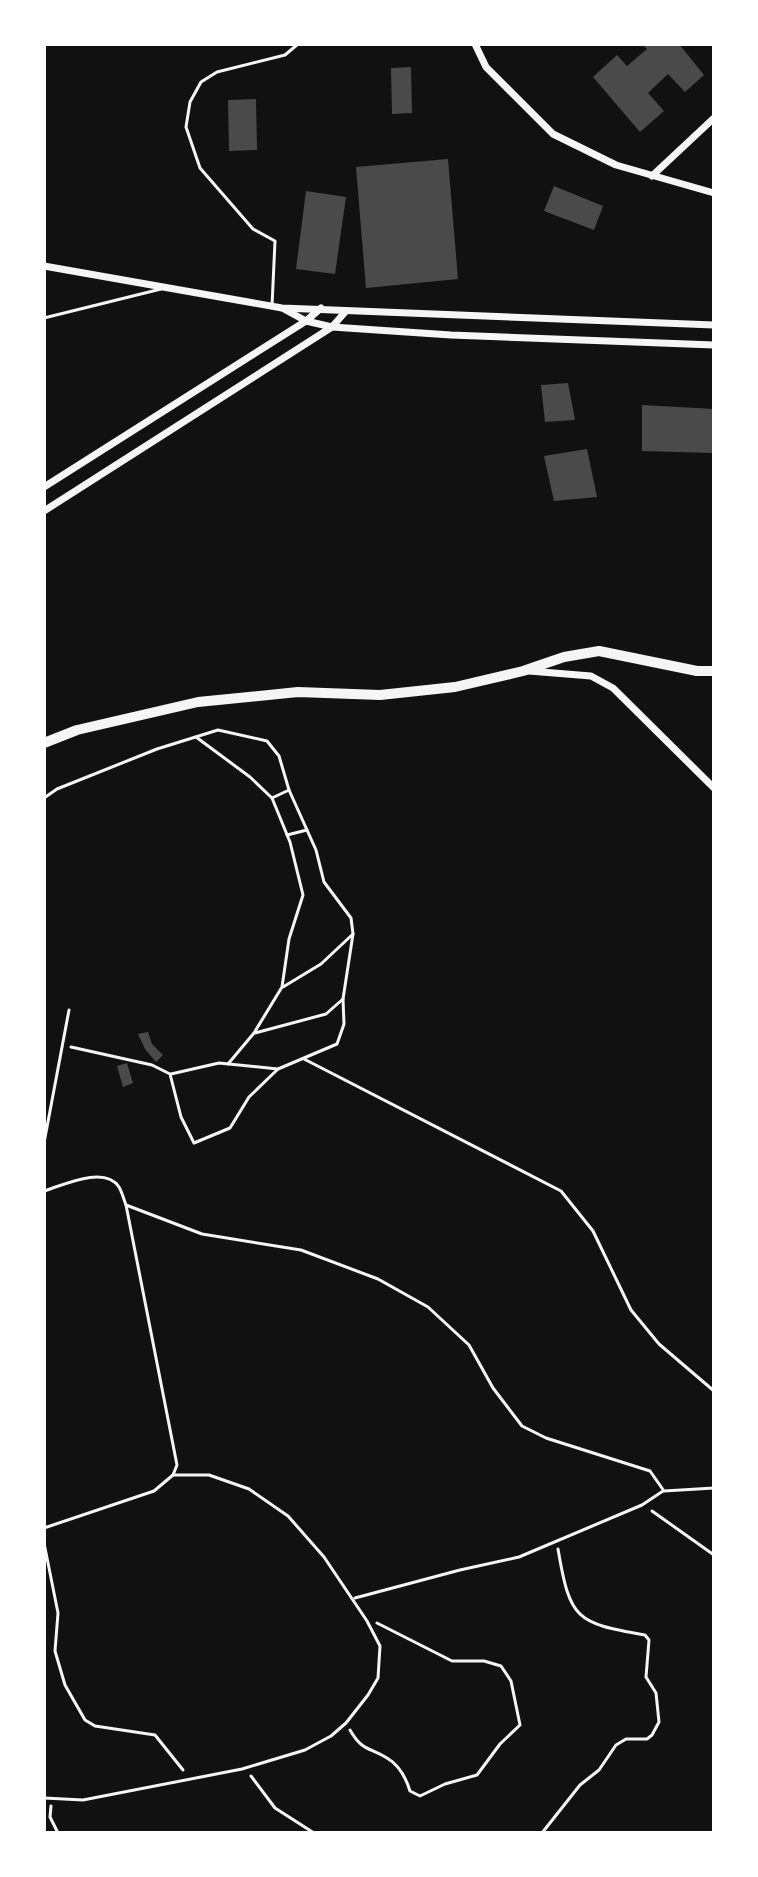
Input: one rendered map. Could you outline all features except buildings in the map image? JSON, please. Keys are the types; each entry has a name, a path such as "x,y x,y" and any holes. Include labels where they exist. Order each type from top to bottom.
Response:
{"main road":[{"path":"44,743 77,730 198,702 298,692 380,695 455,687 523,671 564,657 599,651 697,671 714,671"}],"street":[{"path":"475,44 486,67 553,134 616,165 714,193"},
{"path":"652,176 714,118"},
{"path":"44,266 282,308 714,325"},
{"path":"282,308 306,321 332,327 714,345"},
{"path":"44,487 306,321 321,308"},
{"path":"44,511 332,327 346,311"},
{"path":"523,671 591,676 613,688 714,788"}],"lane":[{"path":"272,306 275,241 253,229 200,168 186,127 190,102 201,82 217,72 285,55 298,44"},
{"path":"44,318 166,288"},
{"path":"44,1143 69,1010"},
{"path":"44,1191 97,1176 110,1179 119,1186 126,1205 177,1465 173,1475 154,1491 44,1528"},
{"path":"126,1205 202,1234 301,1250 378,1279 428,1307 469,1345 493,1388 522,1426 546,1438 650,1471 664,1491"},
{"path":"44,1798 83,1800 242,1769 305,1750 331,1736 346,1723 378,1678 380,1646 355,1598 288,1516 249,1489 209,1475 173,1475"},
{"path":"355,1598 519,1557 642,1505 664,1491 714,1488"}],"path":[{"path":"44,798 57,789 157,749 218,730 267,741 279,756 324,882 351,918 353,934 343,999 344,1024 337,1044 278,1069 249,1097 230,1128 194,1143 181,1117 170,1074"},
{"path":"196,737 250,777 272,798 287,835 303,895 289,939 282,987 254,1033 228,1064"},
{"path":"272,798 289,790"},
{"path":"287,835 307,830"},
{"path":"282,987 321,964 353,934"},
{"path":"254,1033 326,1014 343,999"},
{"path":"64,1045 152,1065 170,1074 219,1063 278,1069"},
{"path":"304,1059 561,1191 593,1231 631,1310 659,1344 714,1391"},
{"path":"642,1505 714,1555"},
{"path":"542,1833 580,1785 599,1770 616,1745 626,1739 647,1739 659,1722 656,1693 646,1677 649,1640 645,1635 602,1628 583,1619 565,1590 557,1540"},
{"path":"44,1543 58,1613 55,1651 65,1685 85,1720 95,1726 155,1735 191,1779"},
{"path":"346,1723 357,1742 365,1749 389,1759 405,1776 410,1791 420,1796 445,1784 477,1775 500,1744 520,1725 511,1681 501,1666 484,1661 452,1661 384,1624 367,1621"},
{"path":"242,1769 257,1782 275,1808 314,1833"},
{"path":"52,1798 50,1817 58,1833"}]}
